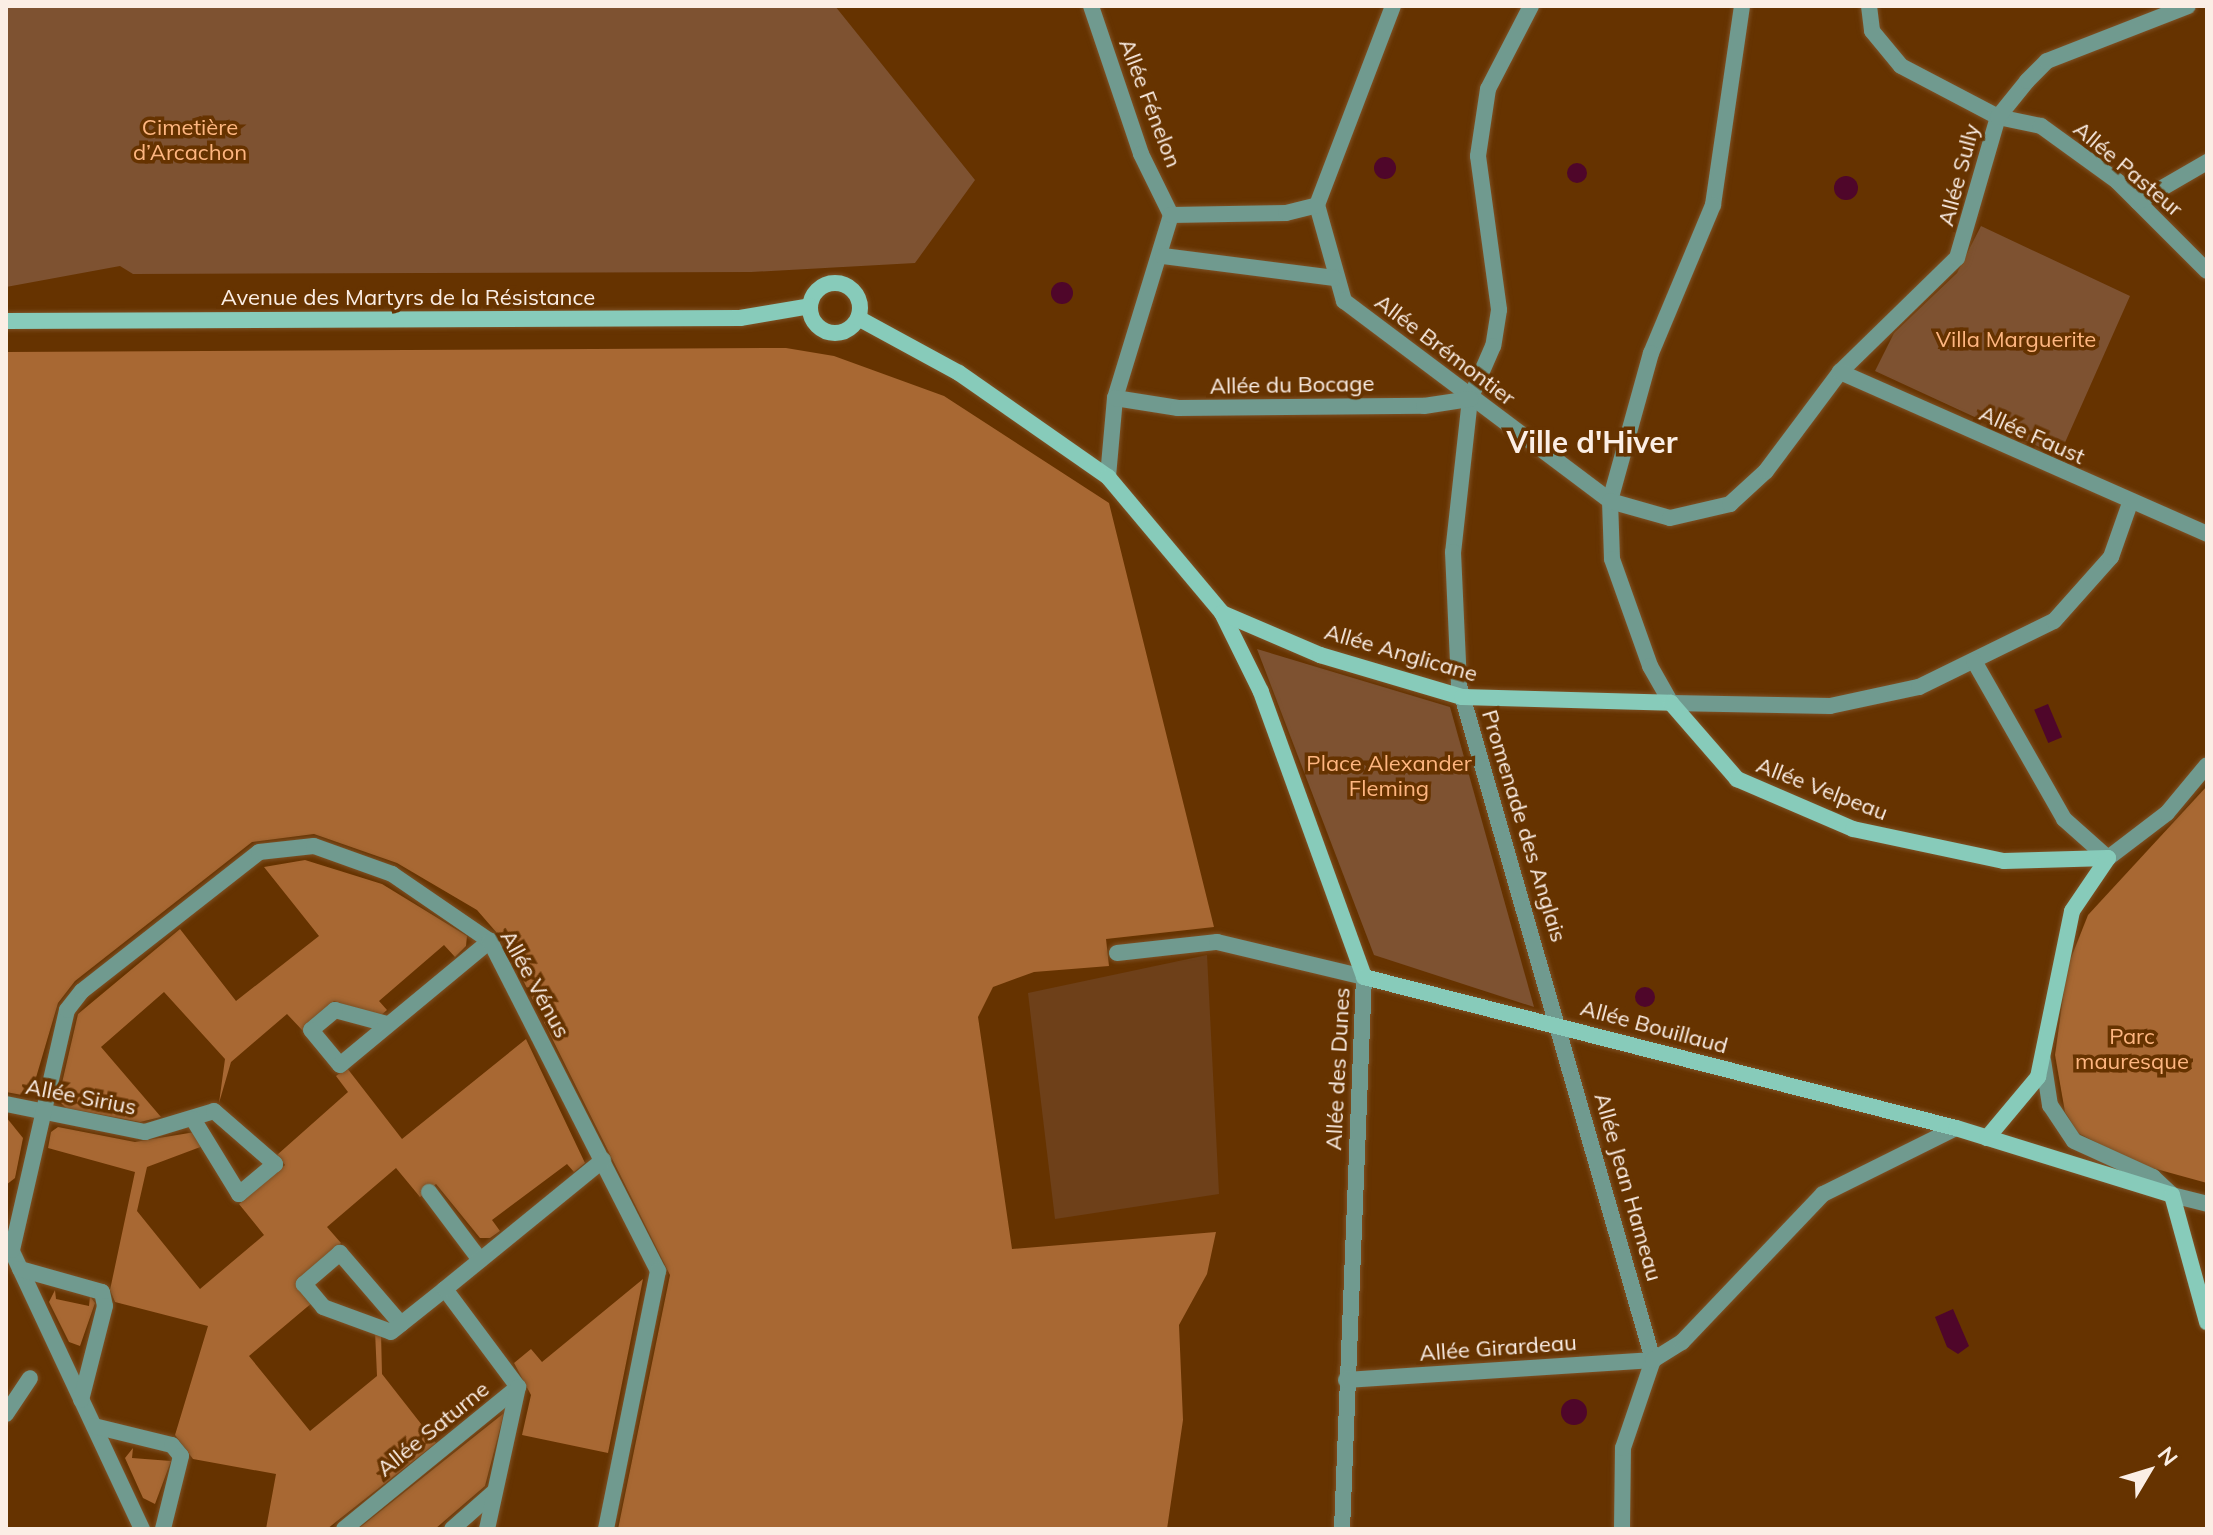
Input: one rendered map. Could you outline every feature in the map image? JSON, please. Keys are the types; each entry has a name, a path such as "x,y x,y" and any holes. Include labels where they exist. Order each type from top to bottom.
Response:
{"street":[{"name":"Allée Fénelon","path":"1091,6 1141,154 1171,215"},
{"path":"858,318 959,373 1108,477 1115,398 1163,256 1171,215 1286,213 1317,205 1393,6"},
{"name":"Promenade des Anglais","path":"1531,6 1512,33 1486,102 1478,156 1499,310 1470,399 1453,552 1462,697 1560,1025"},
{"name":"Allée Velpeau","path":"1742,6 1713,205 1651,353 1610,501 1612,559 1650,666 1671,703 1737,779 1853,829 2004,861 2108,858"},
{"name":"Allée Pasteur","path":"1869,6 1872,31 1901,66 1998,117 2041,126 2138,202 2207,271"},
{"name":"Allée Sully","path":"1840,372 1957,258 1998,117 2047,61 2188,6"},
{"path":"2138,202 2207,162"},
{"name":"Allée Brémontier","path":"1317,205 1335,278 1344,301 1470,399 1610,501 1670,518 1730,504 1766,471 1840,372"},
{"path":"1163,256 1335,278"},
{"path":"826,285 845,285 859,303 858,318 846,331 829,332 814,323 810,306 826,285"},
{"name":"Avenue des Martyrs de la Résistance","path":"6,321 701,318 810,306"},
{"name":"Allée Faust","path":"1840,372 2130,503 2207,534"},
{"name":"Allée du Bocage","path":"1115,398 1178,408 1424,406 1470,399"},
{"name":"Allée des Dunes","path":"1108,477 1222,613 1261,692 1364,977 1342,1529"},
{"path":"1671,703 1830,706 1919,687 2054,621 2093,585 2130,503"},
{"name":"Allée Anglicane","path":"1222,613 1320,655 1462,697 1671,703"},
{"path":"1974,661 2064,819 2108,858"},
{"path":"1987,1138 2038,1077 2072,911 2108,858 2167,813 2207,765"},
{"name":"Allée Vénus","path":"9,1244 67,1010 82,991 259,852 314,846 392,874 490,941 603,1160 659,1279 606,1529"},
{"path":"387,1024 490,941"},
{"name":"Allée Bouillaud","path":"1117,953 1217,942 1560,1025 1956,1128 2172,1195"},
{"name":"Allée Jean Hameau","path":"1560,1025 1653,1360"},
{"path":"2039,1153 2064,1145 2064,1130 2050,1105 2043,1055"},
{"name":"Allée Sirius","path":"6,1104 145,1132 214,1111 275,1164 239,1194 193,1119"},
{"path":"1622,1529 1623,1448 1653,1360 1682,1342 1823,1194 1956,1128"},
{"path":"2064,1130 2172,1195 2207,1204"},
{"path":"401,1324 340,1253 304,1284 323,1307 391,1332 445,1289 603,1160"},
{"path":"429,1192 480,1260"},
{"path":"2172,1195 2207,1322"},
{"path":"9,1244 142,1529"},
{"path":"20,1269 102,1292 105,1306 81,1400"},
{"name":"Allée Saturne","path":"344,1529 518,1387 445,1289"},
{"name":"Allée Girardeau","path":"1346,1380 1653,1360"},
{"path":"6,1414 30,1378"},
{"path":"487,1529 518,1387"},
{"path":"94,1426 172,1445 181,1456 163,1529"},
{"path":"452,1529 494,1492"}],"shaded area":[{"path":"1385,157 1393,160 1396,168 1393,176 1385,179 1377,176 1374,168 1377,160"},
{"path":"1577,163 1584,166 1587,173 1584,180 1577,183 1570,180 1567,173 1570,166"},
{"path":"1846,176 1854,180 1858,188 1854,196 1846,200 1838,196 1834,188 1838,180"},
{"path":"1062,282 1070,285 1073,293 1070,301 1062,304 1054,301 1051,293 1054,285"},
{"path":"2048,704 2062,737 2048,743 2034,710"},
{"path":"1207,955 1219,1194 1055,1219 1028,993"},
{"path":"1645,987 1652,990 1655,997 1652,1004 1645,1007 1638,1004 1635,997 1638,990"},
{"path":"1953,1309 1969,1346 1958,1354 1947,1347 1935,1317"},
{"path":"1574,1399 1583,1403 1587,1412 1583,1421 1574,1425 1565,1421 1561,1412 1565,1403"}],"green space":[{"name":"Cimetière d’Arcachon","path":"6,6 835,6 975,180 915,263 751,272 133,274 120,266 6,287"},
{"name":"Villa Marguerite","path":"1981,226 2130,296 2059,456 1875,371 1894,333 1957,273"},
{"path":"786,348 834,356 944,396 1109,503 1214,927 1106,939 1109,966 1034,972 993,987 978,1017 1012,1249 1216,1232 1207,1274 1179,1325 1183,1420 1167,1529 618,1529 670,1275 503,940 477,910 397,863 314,834 252,842 75,981 58,1003 35,1081 22,1095 6,1092 6,352"},
{"name":"Place Alexander Fleming","path":"1257,649 1450,707 1534,1007 1374,955"},
{"name":"Parc mauresque","path":"2207,786 2207,1183 2138,1164 2078,1133 2065,1112 2055,1055 2067,968 2088,915"},
{"path":"305,860 382,884 467,936 466,946 455,957 444,945 379,1001 387,1010 380,1016 334,1001 303,1031 287,1014 231,1062 219,1103 225,1059 164,992 101,1047 161,1117 140,1122 66,1108 58,1100 78,1014 180,929 236,1001 319,936 264,867"},
{"path":"526,1039 585,1163 574,1172 567,1164 492,1220 500,1231 490,1238 480,1238 436,1184 420,1197 396,1168 327,1227 341,1243 296,1281 313,1302 249,1356 310,1431 377,1376 375,1331 381,1332 382,1374 436,1443 327,1529 266,1529 276,1474 193,1459 175,1435 208,1326 115,1302 110,1290 135,1172 48,1148 51,1132 58,1127 135,1142 195,1132 203,1146 147,1167 137,1211 200,1289 264,1235 239,1204 285,1165 277,1155 348,1092 336,1076 347,1068 402,1139"},
{"path":"6,1117 23,1138 15,1178 6,1185"},
{"path":"643,1279 608,1453 522,1435 531,1395 514,1363 531,1349 542,1362"},
{"path":"55,1290 56,1299 89,1306 90,1296 95,1303 80,1346 69,1342 49,1302"},
{"path":"504,1413 485,1486 435,1529 358,1529"},
{"path":"133,1448 132,1458 171,1461 155,1504 143,1498 125,1458"}],"district":[{"name":"Ville d'Hiver","path":"1592,442"}]}
